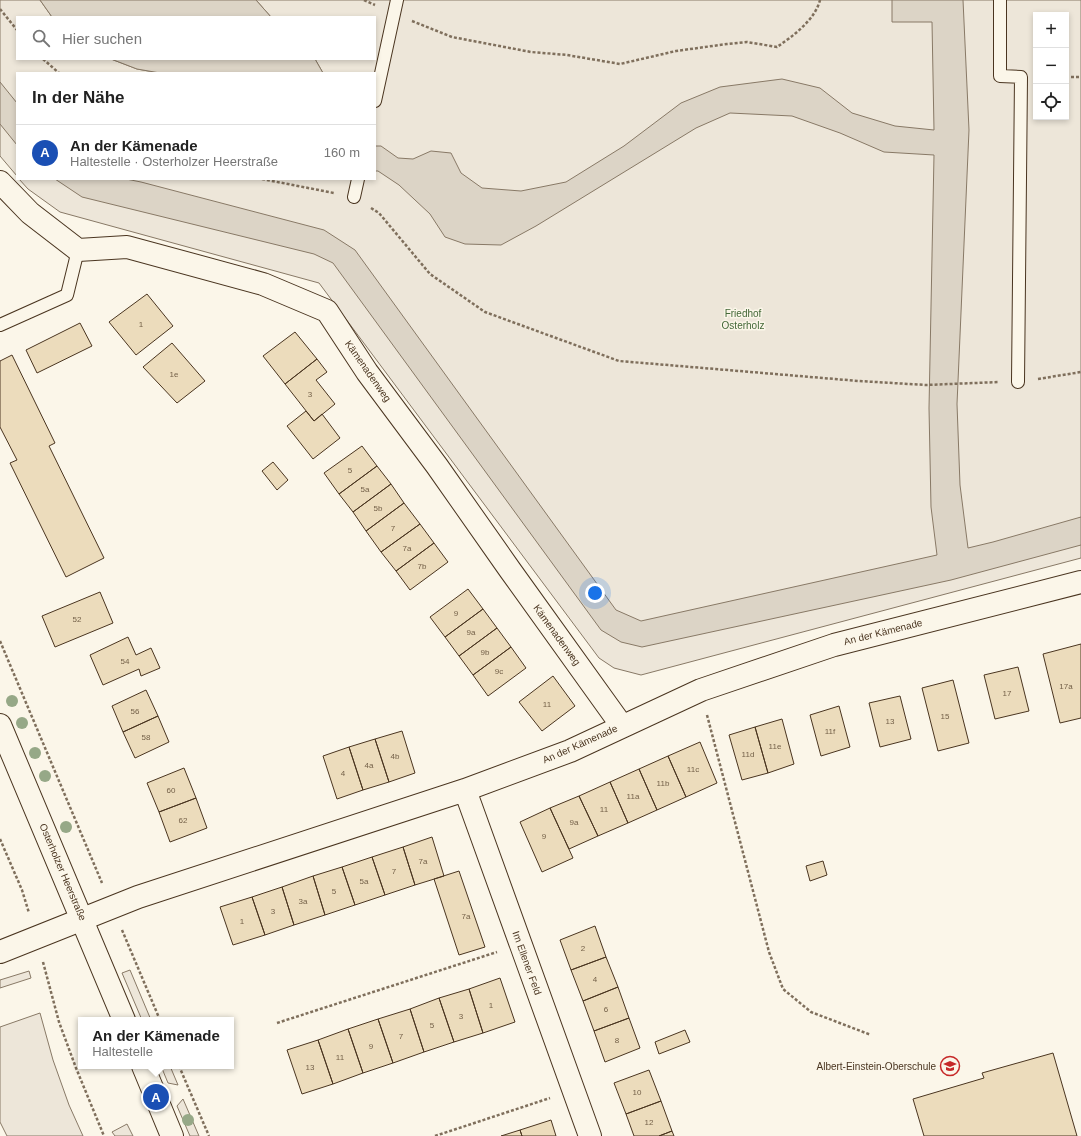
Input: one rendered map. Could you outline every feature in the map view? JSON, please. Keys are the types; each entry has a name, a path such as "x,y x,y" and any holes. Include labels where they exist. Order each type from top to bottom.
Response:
{"street":[{"path":"0,182 30,213 78,250"},
{"name":"Kämenadenweg","path":"78,250 127,247 263,284 327,311 367,372 438,466 510,570 622,726"},
{"name":"An der Kämenade","path":"0,952 145,895 465,790 570,751 701,690 834,645 1081,582"},
{"name":"Osterholzer Heerstraße","path":"0,725 83,919 123,1017"},
{"name":"Im Ellener Feld","path":"465,790 590,1136"},
{"path":"144,1069 172,1136"}],"lane":[{"path":"376,96 397,0"},
{"path":"1000,0 1000,76 1021,77 1018,382"},
{"path":"354,197 358,180"},
{"path":"0,325 67,295 78,250"}],"path":[{"path":"364,0 394,14 452,37 531,52 567,55 620,64 676,51 726,44 748,42 777,47 796,34 818,8 820,0"},
{"path":"0,9 16,29"},
{"path":"44,60 58,72"},
{"path":"1069,77 1081,77"},
{"path":"267,180 354,197 379,213 430,274 485,312 619,361 859,381 926,385 966,384"},
{"path":"0,641 159,1017"},
{"path":"701,690 707,718 769,952 783,989 811,1012 871,1035"},
{"path":"0,839 22,890 37,938 59,1022 104,1136"},
{"path":"276,1024 521,944"},
{"path":"180,1069 209,1136"},
{"path":"435,1136 574,1090"}],"green space":[{"path":"0,0 40,0 51,16 16,16 16,60 114,60 137,69 154,72 16,72 16,175 0,156"},
{"name":"Friedhof Osterholz","path":"256,0 1081,0 1081,558 641,675 614,668 599,658 319,283 60,212 28,189 20,180 376,180 376,72 322,72 316,60 376,60 376,16 270,16"},
{"path":"130,970 150,1017 141,1017 122,973"},
{"path":"29,971 31,978 0,988 0,980"},
{"path":"40,1013 53,1060 69,1105 83,1136 7,1136 0,1122 0,1027"},
{"path":"162,1069 171,1069 178,1085 168,1083"},
{"path":"183,1099 199,1136 190,1136 177,1106"},
{"path":"127,1124 133,1136 115,1136 112,1132"}],"shaded area":[{"path":"40,0 256,0 270,16 51,16"},
{"path":"892,0 963,0 969,130 957,404 960,485 968,548 1081,517 1081,545 951,580 642,647 621,642 601,630 333,263 314,254 82,197 56,180 131,180 141,182 324,230 355,250 616,610 641,621 937,555 931,507 929,408 934,155 884,152 840,133 792,116 730,113 696,128 536,226 501,245 465,244 445,237 430,214 399,185 376,171 376,146 381,146 398,158 413,159 431,151 451,153 461,173 482,188 521,191 566,182 624,146 681,103 720,87 782,79 820,88 852,113 895,126 934,130 932,22 892,22"},
{"path":"114,60 316,60 322,72 154,72 137,69"},
{"path":"0,82 16,102 16,144 0,124"}],"building":[{"path":"147,294 173,326 136,355 109,322"},
{"path":"80,323 92,346 37,373 26,350"},
{"path":"295,332 317,359 285,384 263,356"},
{"path":"172,343 205,381 177,403 143,367"},
{"path":"12,355 55,443 49,446 104,558 66,577 10,463 17,460 0,427 0,361"},
{"path":"317,359 327,372 316,380 335,404 314,421 285,384"},
{"path":"306,411 314,421 322,414 340,438 313,459 287,426"},
{"path":"362,446 377,466 339,494 324,473"},
{"path":"273,462 288,480 277,490 262,471"},
{"path":"377,466 391,484 353,512 339,494"},
{"path":"391,484 404,503 366,531 353,512"},
{"path":"404,503 420,524 381,552 366,531"},
{"path":"420,524 434,543 396,571 381,552"},
{"path":"434,543 448,562 410,590 396,571"},
{"path":"468,589 483,609 445,637 430,617"},
{"path":"100,592 113,623 55,647 42,616"},
{"path":"483,609 497,628 459,656 445,637"},
{"path":"497,628 511,647 473,675 459,656"},
{"path":"128,637 136,655 151,648 160,668 141,676 139,669 103,685 90,655"},
{"path":"1081,644 1081,718 1060,723 1043,654"},
{"path":"511,647 526,668 488,696 473,675"},
{"path":"1018,667 1029,711 995,719 984,675"},
{"path":"553,676 575,706 542,731 519,702"},
{"path":"953,680 969,743 938,751 922,688"},
{"path":"146,690 158,716 123,732 112,706"},
{"path":"900,696 911,739 880,747 869,703"},
{"path":"839,706 850,747 821,756 810,715"},
{"path":"158,716 169,742 135,758 123,732"},
{"path":"782,719 794,764 768,773 755,727"},
{"path":"755,727 768,773 742,780 729,735"},
{"path":"402,731 415,773 389,782 375,739"},
{"path":"375,739 389,782 363,790 349,747"},
{"path":"700,742 717,783 686,797 668,756"},
{"path":"349,747 363,790 337,799 323,756"},
{"path":"668,756 686,797 657,810 639,769"},
{"path":"184,768 196,798 159,812 147,783"},
{"path":"639,769 657,810 628,823 610,782"},
{"path":"610,782 628,823 598,836 579,796"},
{"path":"579,796 598,836 569,849 550,808"},
{"path":"196,798 207,828 170,842 159,812"},
{"path":"550,808 573,858 542,872 520,822"},
{"path":"432,837 444,876 415,885 403,847"},
{"path":"403,847 415,885 385,895 372,857"},
{"path":"372,857 385,895 355,905 342,867"},
{"path":"823,861 827,875 810,881 806,866"},
{"path":"342,867 355,905 325,915 313,876"},
{"path":"459,871 485,947 459,955 434,879"},
{"path":"313,876 325,915 294,925 282,887"},
{"path":"282,887 294,925 265,935 252,897"},
{"path":"252,897 265,935 233,945 220,907"},
{"path":"595,926 606,957 571,970 560,940"},
{"path":"606,957 618,987 583,1001 571,970"},
{"path":"500,978 515,1022 483,1033 469,989"},
{"path":"618,987 629,1018 594,1031 583,1001"},
{"path":"469,989 483,1033 454,1042 439,998"},
{"path":"439,998 454,1042 424,1052 410,1009"},
{"path":"410,1009 424,1052 393,1063 378,1019"},
{"path":"629,1018 640,1048 605,1062 594,1031"},
{"path":"378,1019 393,1063 363,1073 348,1029"},
{"path":"348,1029 363,1073 333,1084 318,1040"},
{"path":"685,1030 690,1042 659,1054 655,1042"},
{"path":"318,1040 333,1084 302,1094 287,1050"},
{"path":"1053,1053 1077,1136 924,1136 913,1099 984,1078 982,1073"},
{"path":"649,1070 661,1101 626,1114 614,1083"},
{"path":"661,1101 672,1131 659,1136 634,1136 626,1114"},
{"path":"551,1120 556,1136 522,1136 520,1130"},
{"path":"520,1130 522,1136 501,1136"},
{"path":"672,1131 674,1136 659,1136"}],"place":[{"name":"Albert-Einstein-Oberschule","path":"950,1066"},
{"name":"An der Kämenade","path":"156,1097"}]}
